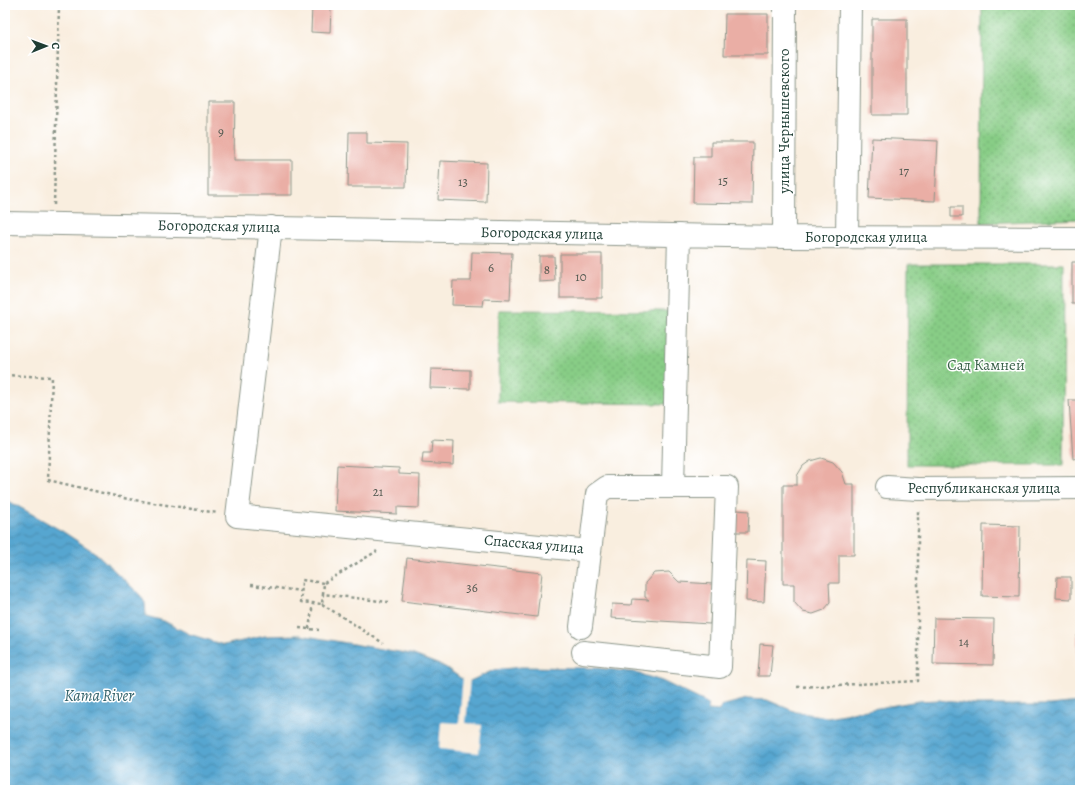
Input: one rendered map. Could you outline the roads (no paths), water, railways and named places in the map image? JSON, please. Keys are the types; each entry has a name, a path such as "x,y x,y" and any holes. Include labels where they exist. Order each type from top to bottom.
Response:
{"street":[{"name":"улица Чернышевского","path":"784,237 785,5"},
{"path":"847,237 850,5"},
{"name":"Богородская улица","path":"5,222 784,237 1080,238"},
{"name":"Спасская улица","path":"271,228 237,516 590,551 597,494 607,487 727,488 720,667 583,652"},
{"path":"673,487 679,235"},
{"name":"Республиканская улица","path":"887,487 918,489 1080,488"},
{"path":"581,628 590,551"}],"water":[{"name":"Kama River","path":"5,499 62,531 97,554 140,595 145,603 146,616 164,621 189,634 224,645 265,636 300,635 411,654 445,667 462,679 470,681 494,670 521,667 597,668 633,672 662,681 707,703 708,710 719,711 721,706 747,699 767,700 796,712 827,717 918,701 939,700 975,705 1049,705 1080,702 1080,790 5,790"}],"park label":[{"name":"Сад Камней","path":"986,365"}]}
